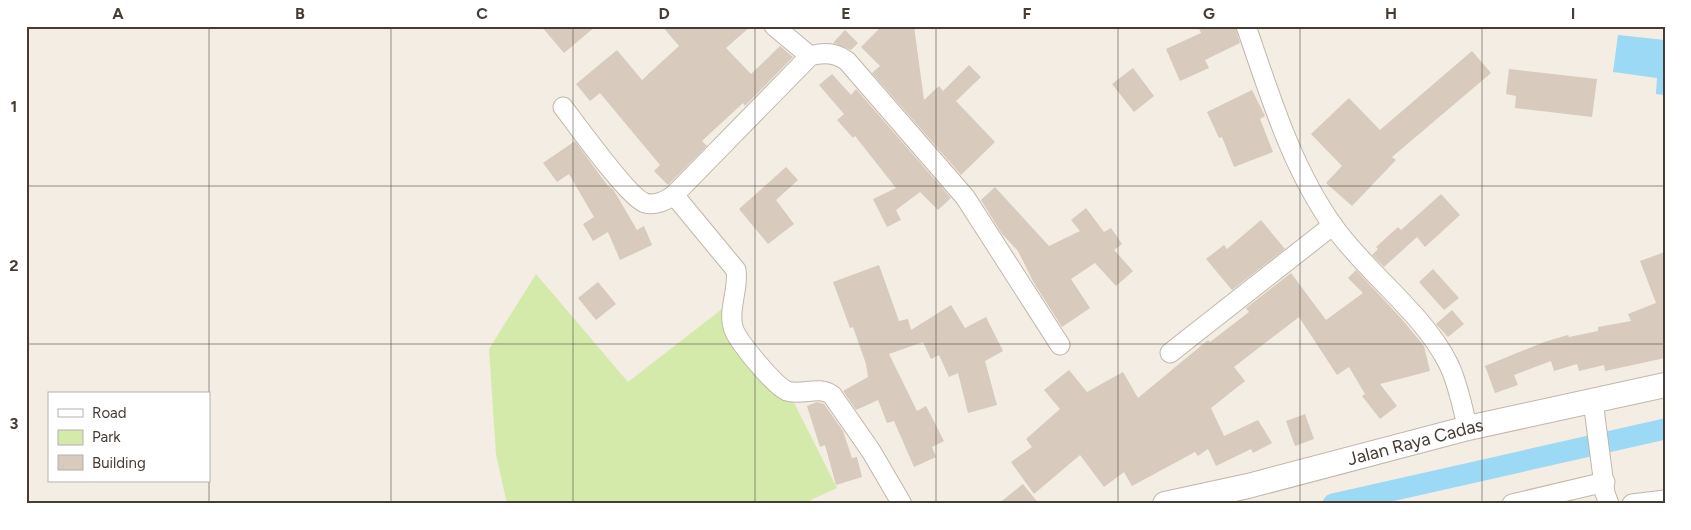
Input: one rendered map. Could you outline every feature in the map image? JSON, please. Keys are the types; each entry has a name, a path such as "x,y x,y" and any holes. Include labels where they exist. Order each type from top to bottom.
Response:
{"street":[{"path":"774,26 810,56"},
{"path":"1246,26 1285,138 1333,225 1350,248 1421,325 1449,364 1468,428"},
{"path":"563,107 616,176 640,201 647,204 658,203 674,194 810,56 827,54 841,56 965,197 1060,345"},
{"path":"674,194 736,270 738,281 732,321 735,334 782,388 799,393 824,390 832,395 871,451 902,504"},
{"path":"1170,353 1333,225"},
{"name":"Jalan Raya Cadas","path":"1175,503 1248,486 1468,428 1594,408 1665,384"},
{"path":"1512,504 1606,488 1594,408"},
{"path":"1632,504 1665,500"}],"green space":[{"path":"536,274 628,382 722,309 784,383 837,488 802,504 507,504 496,454 489,349"}],"water":[{"path":"1618,35 1665,40 1665,95 1656,94 1657,78 1613,72"}],"building":[{"path":"541,26 596,26 564,53"},
{"path":"662,26 751,26 726,48 751,74 780,46 793,57 745,106 743,103 702,141 707,146 668,185 654,171 660,165 600,93 590,101 576,84 617,50 642,80 679,46"},
{"path":"882,26 914,26 924,100 939,86 943,91 969,65 981,77 956,101 995,142 961,175 872,73 880,66 861,47"},
{"path":"1198,26 1235,26 1240,43 1205,60 1209,68 1180,81 1166,49 1201,33"},
{"path":"845,30 858,43 851,50 833,43"},
{"path":"1472,51 1491,73 1392,157 1396,160 1352,206 1326,183 1342,166 1311,134 1349,98 1380,130"},
{"path":"1133,68 1154,96 1134,112 1112,84"},
{"path":"1509,69 1597,79 1592,117 1515,108 1516,96 1506,94"},
{"path":"832,74 851,95 856,89 951,198 938,210 920,192 896,210 901,220 887,227 873,199 896,188 855,136 853,138 837,120 844,114 819,85"},
{"path":"1252,90 1265,116 1260,119 1273,152 1234,167 1222,137 1219,138 1207,112"},
{"path":"575,141 608,186 613,189 637,230 644,226 652,245 620,260 608,232 593,241 583,224 594,217 569,174 557,182 543,163"},
{"path":"786,167 798,180 776,200 794,224 768,244 739,209"},
{"path":"995,187 1049,246 1080,231 1071,220 1086,208 1104,232 1111,228 1122,244 1114,250 1133,271 1116,286 1095,263 1071,279 1090,308 1062,327 1034,283 1018,251 1002,234 981,200"},
{"path":"1441,194 1460,215 1425,247 1417,237 1384,267 1372,255 1378,249 1376,247 1398,227 1401,230"},
{"path":"1261,220 1285,249 1232,290 1206,259 1224,245 1227,249"},
{"path":"1665,252 1665,358 1605,371 1604,365 1579,371 1577,364 1554,371 1551,361 1514,375 1518,385 1495,393 1485,366 1544,342 1568,335 1569,337 1598,331 1598,327 1631,321 1628,314 1656,303 1640,261"},
{"path":"879,265 899,321 908,319 911,330 951,305 965,328 986,317 1003,351 985,361 997,405 968,413 958,373 949,377 939,355 931,359 923,342 889,354 917,411 926,406 944,441 932,447 936,457 914,467 894,421 887,423 878,400 856,410 843,391 868,377 866,364 853,327 850,328 833,282"},
{"path":"1433,269 1459,298 1444,310 1419,282"},
{"path":"1356,270 1401,318 1424,346 1430,371 1380,384 1397,406 1380,419 1362,396 1365,394 1349,367 1337,375 1299,317 1234,367 1245,381 1211,408 1224,436 1258,420 1272,443 1253,453 1251,449 1216,466 1208,449 1198,456 1195,452 1132,486 1124,472 1104,487 1080,455 1034,494 1011,462 1032,447 1026,439 1060,409 1044,390 1069,370 1087,392 1123,372 1138,398 1208,340 1210,342 1249,312 1246,308 1291,273 1326,320 1363,293 1348,278"},
{"path":"598,282 616,304 596,320 578,298"},
{"path":"1452,310 1464,324 1448,337 1436,324"},
{"path":"817,402 824,404 843,431 852,458 857,457 862,477 836,485 825,445 820,447 807,406"},
{"path":"1305,414 1314,439 1295,446 1286,421"},
{"path":"1023,484 1039,504 998,504"}],"waterway":[{"path":"1333,504 1665,429"}]}
